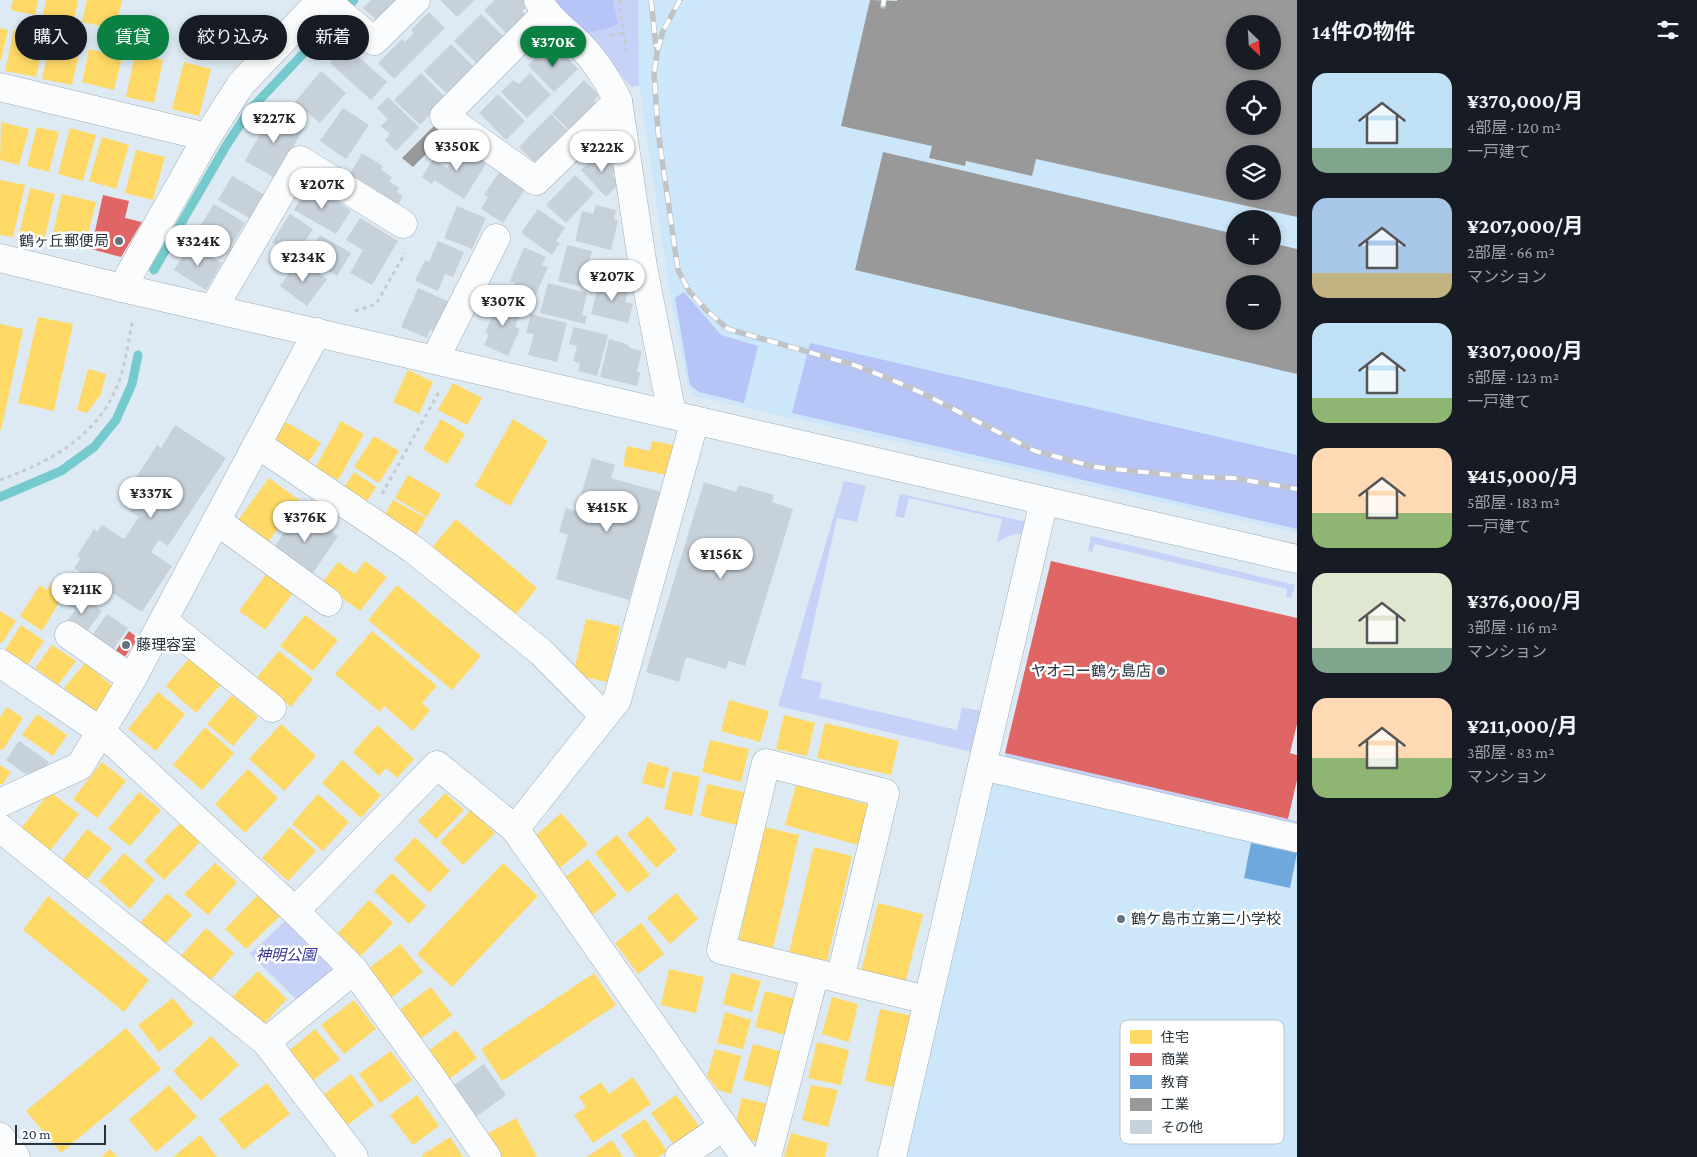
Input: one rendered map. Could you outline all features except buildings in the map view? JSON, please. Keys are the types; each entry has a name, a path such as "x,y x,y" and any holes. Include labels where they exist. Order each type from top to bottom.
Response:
{"street":[{"path":"130,289 207,137 241,84 323,0 374,41 416,0"},
{"path":"515,829 617,700 684,417 642,267 618,101 607,78 595,62 542,6 444,116 536,181 618,101"},
{"path":"0,87 207,137"},
{"path":"212,309 300,160 404,224"},
{"path":"445,362 496,238"},
{"path":"0,258 212,309 1297,559"},
{"path":"1,801 80,766 132,679 257,444 321,333"},
{"path":"257,444 414,550 540,652 604,716"},
{"path":"892,1157 1044,501"},
{"path":"217,521 328,602"},
{"path":"164,621 272,708"},
{"path":"69,635 132,679"},
{"path":"0,664 102,732 295,911 354,970 487,1157"},
{"path":"767,1157 828,976 885,793 766,763 721,950 828,976 927,1000"},
{"path":"295,911 437,765 515,829 745,1157"},
{"path":"982,766 1297,838"},
{"path":"0,828 266,1042 354,1157"},
{"path":"266,1042 354,970"},
{"path":"679,1157 723,1127"},
{"path":"0,1137 16,1157"}],"path":[{"path":"619,0 627,57"},
{"path":"321,333 336,317 376,304 409,247 404,224"},
{"path":"0,480 65,450 92,428 112,399 122,372 130,289"},
{"path":"368,518 445,362"}],"shaded area":[{"path":"556,0 613,0 618,24 587,33 562,9"},
{"path":"638,0 1297,0 1297,533 694,396 688,388 671,300 639,86"},
{"path":"684,292 721,335 758,346 744,403 699,392 690,385 675,298"},
{"path":"810,343 1297,455 1297,529 792,413"},
{"name":"鶴ケ島市立第二小学校","path":"982,766 1297,838 1297,1157 892,1157"}],"green space":[{"path":"553,0 638,0 639,86 631,87 599,48"},
{"path":"844,481 866,486 857,522 837,518 801,678 822,683 819,698 957,730 962,707 981,711 1012,574 1019,575 976,753 778,706"},
{"path":"900,494 1031,523 1029,534 1012,535 997,542 1002,519 909,498 904,518 895,516"},
{"path":"1091,536 1295,585 1291,598 1286,597 1287,589 1095,544 1092,552 1088,551"},
{"path":"1005,753 1297,821 1297,828 1008,763"},
{"name":"神明公園","path":"286,920 336,972 300,1003 250,954"}],"waterway":[{"path":"154,270 226,146 249,111 354,0"},
{"path":"0,497 61,471 94,447 116,420 132,384 138,355"}],"railway":[{"path":"651,0 656,47"},
{"path":"680,0 663,31 654,73 658,131 678,270 689,291 707,311 728,329 854,365 890,379 922,393 1035,451 1095,467 1191,477 1233,478 1297,489"},
{"path":"883,6 884,0"}],"place":[{"name":"鶴ヶ丘郵便局","path":"119,241"},
{"name":"藤理容室","path":"126,645"},
{"name":"ヤオコー鶴ヶ島店","path":"1161,671"},
{"name":"鶴ケ島市立第二小学校","path":"1121,919"}]}
